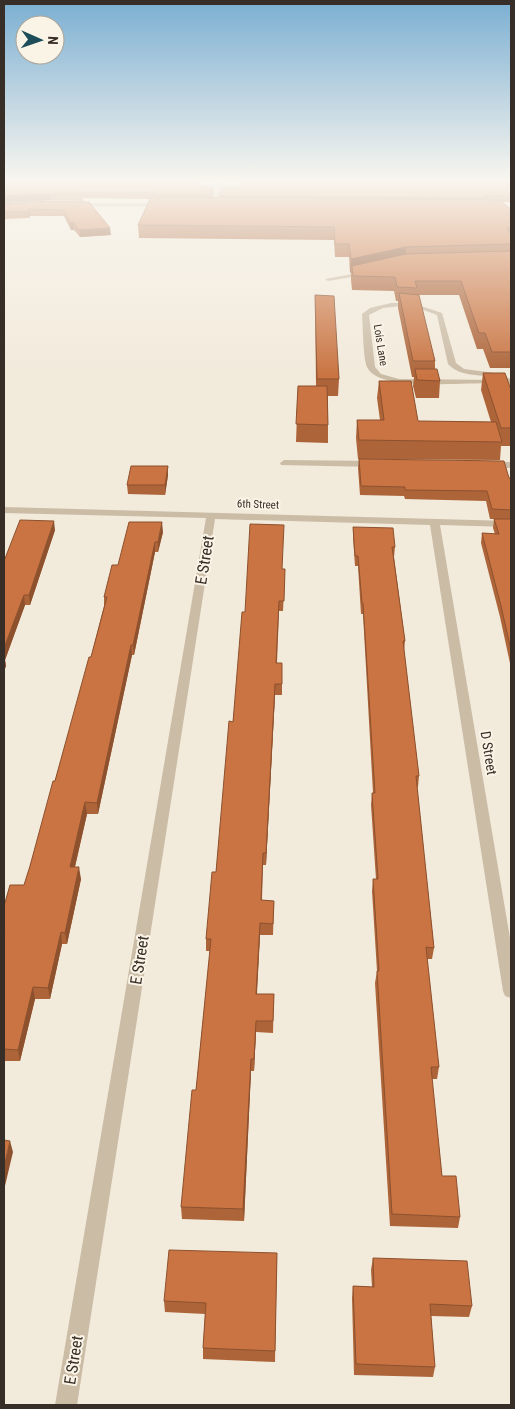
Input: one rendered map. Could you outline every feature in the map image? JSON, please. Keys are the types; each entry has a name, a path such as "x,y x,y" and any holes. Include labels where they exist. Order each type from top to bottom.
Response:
{"street":[{"path":"328,279 379,270"},
{"name":"Lois Lane","path":"400,305 421,307 434,311 440,314 452,364 457,369 478,374 495,375 511,382 398,382 378,376 371,367 365,314 379,307 400,305"},
{"path":"284,463 383,464"},
{"path":"482,465 511,465"},
{"name":"6th Street","path":"4,510 511,524"},
{"name":"E Street","path":"66,1405 211,515"},
{"name":"D Street","path":"434,521 511,991"}],"building":[{"path":"349,245 485,245 406,247 351,259"},
{"path":"511,251 511,352 492,352 485,333 479,333 461,281 415,281 417,288 397,287 395,277 353,276 352,266 406,254"},
{"path":"399,293 419,295 435,361 413,361"},
{"path":"315,295 334,296 339,379 317,379"},
{"path":"415,369 437,369 440,381 417,380"},
{"path":"483,373 505,373 511,390 511,428 501,428"},
{"path":"379,381 411,381 418,421 496,422 502,442 359,440 357,420 384,420"},
{"path":"298,386 327,386 328,425 296,424"},
{"path":"359,459 504,461 509,478 511,478 511,510 492,509 487,491 405,490 405,487 361,486"},
{"path":"131,466 168,466 165,485 127,485"},
{"path":"494,519 511,519 511,650 482,533 499,534"},
{"path":"20,520 54,521 29,595 24,595 4,648 4,561"},
{"path":"129,522 162,522 158,542 155,542 133,645 131,645 97,803 85,802 70,867 79,867 65,933 61,932 48,988 33,987 18,1050 4,1049 4,906 10,885 24,885 89,657 91,657 107,597 104,597 112,565 118,565"},
{"path":"250,524 284,525 282,569 285,569 284,601 279,601 276,663 282,663 282,684 275,684 266,853 263,853 261,900 274,901 273,924 260,923 256,994 274,994 273,1021 256,1021 254,1059 251,1059 243,1209 181,1207 192,1090 196,1090 211,939 206,939 212,872 216,872 229,721 233,722 242,612 245,612"},
{"path":"353,527 393,528 395,547 392,547 405,641 403,641 419,776 416,776 434,948 426,947 439,1067 431,1067 442,1176 456,1176 460,1217 392,1214 373,879 378,879 372,793 375,793 363,603 358,556 355,556"},
{"path":"4,1140 10,1141 4,1167"},
{"path":"169,1250 277,1253 275,1351 203,1348 206,1303 164,1301"},
{"path":"373,1258 467,1261 472,1306 430,1304 435,1367 356,1364 353,1286 374,1287"}]}
